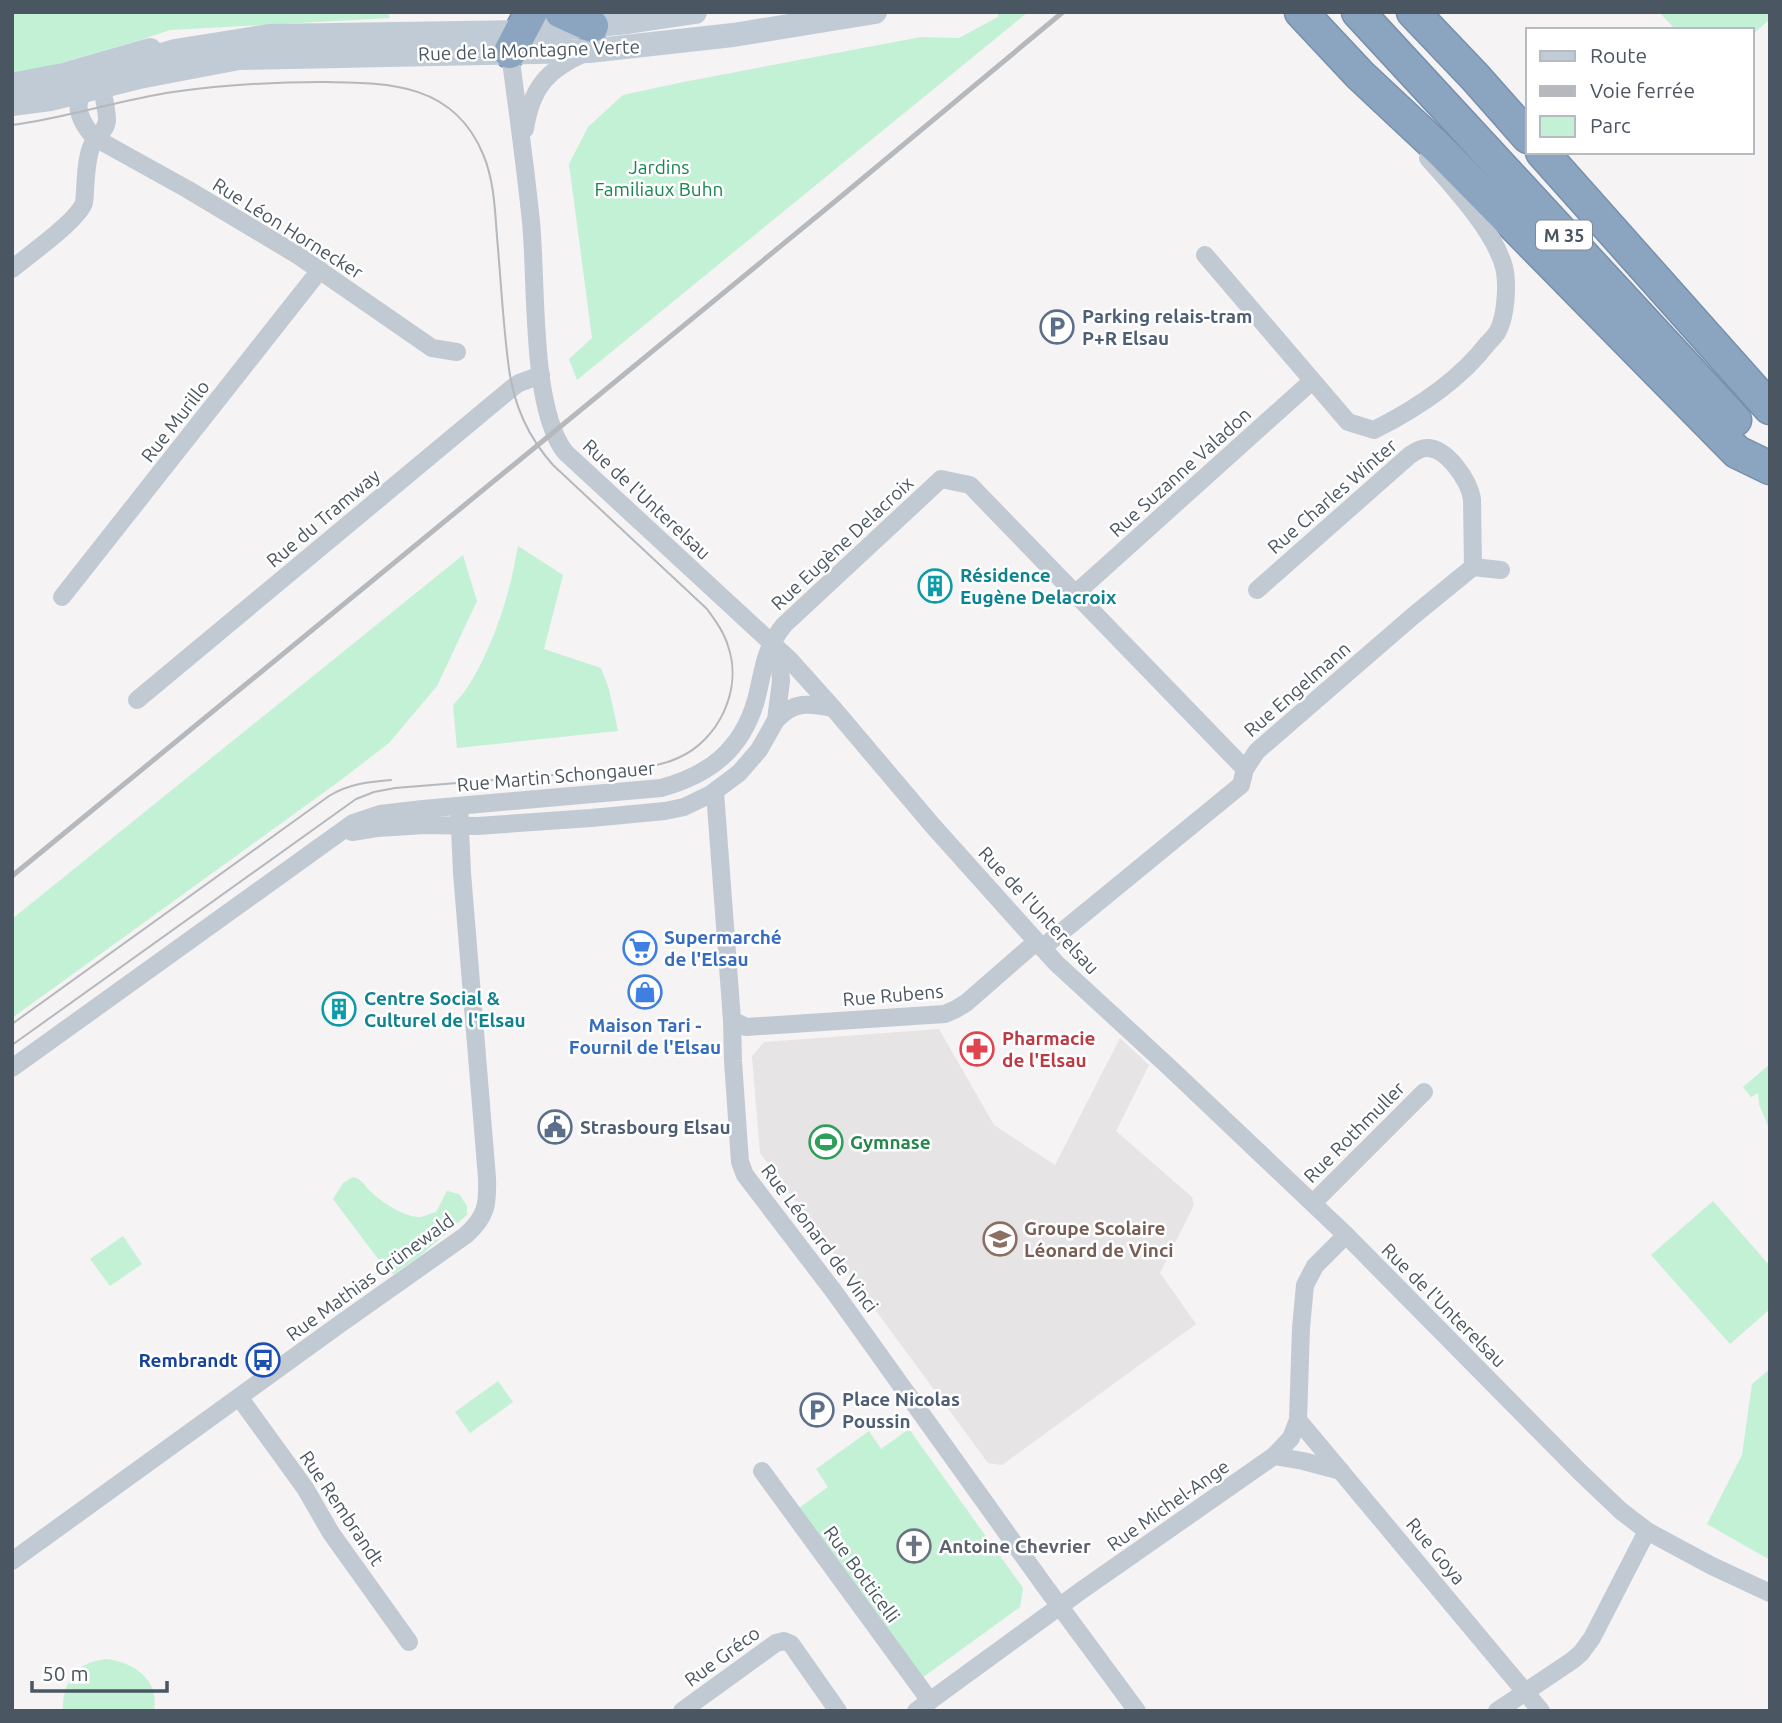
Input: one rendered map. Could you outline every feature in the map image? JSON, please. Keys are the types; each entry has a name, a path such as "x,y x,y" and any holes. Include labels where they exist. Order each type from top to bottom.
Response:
{"highway":[{"path":"561,12 590,38"},
{"path":"1301,12 1360,75 1438,149 1737,452 1770,468"},
{"name":"M 35","path":"1358,12 1770,458"},
{"path":"1420,19 1526,135"},
{"name":"M 35","path":"1544,154 1770,408"}],"main road":[{"name":"Rue de la Montagne Verte","path":"590,38 695,12"},
{"name":"Rue de la Montagne Verte","path":"351,45 515,28 590,38 733,35 875,12"},
{"path":"12,104 50,99 179,42 268,36 351,45"},
{"path":"12,85 63,75 99,79 351,45"}],"street":[{"name":"Rue de l'Unterelsau","path":"515,28 541,375 550,424 565,452 772,642 1056,964 1313,1203 1621,1511 1647,1531 1770,1593"},
{"name":"Rue de l'Unterelsau","path":"523,150 529,108 536,91 544,80 590,38"},
{"path":"1205,256 1348,422 1374,430 1400,417 1435,393 1479,356 1499,330 1506,303 1504,268 1491,237 1360,75"},
{"path":"99,79 80,98 78,108 85,125 99,134"},
{"path":"12,269 77,215 84,203 90,148 106,126 107,120 99,79"},
{"name":"Rue Léon Hornecker","path":"99,134 320,270 432,348 457,352"},
{"name":"Rue Murillo","path":"62,597 320,270"},
{"name":"Rue du Tramway","path":"137,700 512,388 541,375"},
{"name":"Rue Suzanne Valadon","path":"1075,594 1312,381"},
{"name":"Rue Charles Winter","path":"1257,590 1410,454 1427,448 1444,455 1471,489 1473,567"},
{"name":"Rue Eugène Delacroix","path":"772,642 784,625 942,479 970,485 1245,769"},
{"path":"1473,567 1501,570"},
{"name":"Rue Engelmann","path":"1039,945 1241,785 1245,769 1257,751 1473,567"},
{"name":"Rue Martin Schongauer","path":"322,845 346,834 368,829 425,825 459,827 674,810 695,802 715,792 739,773 759,750 776,720 781,681 772,642"},
{"name":"Rue Martin Schongauer","path":"12,1068 353,823 380,814 661,788 703,771 727,754 740,737 755,701 766,654 772,642"},
{"path":"776,720 785,710 794,706 816,705 833,708"},
{"name":"Rue Léonard de Vinci","path":"715,792 740,1162 750,1183 835,1293 1137,1711"},
{"name":"Rue Mathias Grünewald","path":"12,1562 239,1396 466,1236 482,1218 487,1205 487,1178 459,806"},
{"name":"Rue Rubens","path":"732,1020 746,1027 945,1014 966,1003 1039,945"},
{"name":"Rue Rothmuller","path":"1313,1203 1424,1092"},
{"name":"Rue Michel-Ange","path":"923,1706 1274,1456 1291,1438 1298,1420 1305,1285 1315,1266 1346,1235"},
{"name":"Rue Rembrandt","path":"239,1396 305,1488 331,1533 409,1642"},
{"name":"Rue Goya","path":"1298,1420 1541,1711"},
{"path":"1274,1456 1341,1471"},
{"name":"Rue Botticelli","path":"762,1471 923,1706"},
{"path":"1497,1711 1581,1653 1592,1638 1647,1531"},
{"name":"Rue Gréco","path":"682,1711 776,1643 784,1641 791,1644 838,1711"}],"shaded area":[{"name":"Groupe Scolaire Léonard de Vinci","path":"939,1029 994,1125 1055,1165 1120,1038 1149,1065 1116,1131 1192,1197 1194,1205 1160,1273 1196,1324 1002,1465 988,1463 760,1153 752,1056 764,1042"}],"green space":[{"path":"12,12 388,12 390,18 170,30 12,77"},
{"name":"Jardins Familiaux Buhn","path":"998,12 1028,12 577,380 569,359 592,338 569,164 588,127 623,95 921,37 959,38 998,17"},
{"path":"1659,12 1770,12 1770,19 1754,33 1754,28 1674,28"},
{"path":"518,546 563,575 544,649 601,668 609,689 618,731 457,748 453,705 480,666 494,634 509,588"},
{"path":"463,555 477,601 437,686 389,743 12,1018 12,919"},
{"path":"1770,1064 1770,1131 1759,1104 1758,1093 1751,1097 1743,1087"},
{"path":"353,1177 360,1180 386,1204 406,1214 419,1217 436,1212 447,1191 459,1194 467,1206 467,1215 420,1256 394,1274 388,1272 333,1199 343,1183"},
{"path":"1713,1201 1770,1266 1770,1309 1730,1344 1651,1255"},
{"path":"123,1236 142,1264 110,1286 90,1259"},
{"path":"1770,1369 1770,1560 1707,1524 1742,1455 1752,1384"},
{"path":"498,1381 513,1402 470,1433 455,1412"},
{"path":"909,1429 1023,1588 1020,1607 922,1678 799,1508 828,1487 816,1469 869,1431 881,1449"},
{"path":"106,1659 126,1664 143,1674 153,1690 154,1711 63,1711 64,1696 72,1676 89,1663"}],"tram line":[{"path":"12,125 173,92 284,83 346,82 394,86 416,91 436,100 454,113 470,130 490,174 509,369 514,396 524,420 536,443 553,465 707,609 719,626 732,662 730,696 716,726 693,750 678,758 630,769 395,788 356,799 12,1045"},
{"path":"12,1024 329,796 351,786 391,780"}],"railway":[{"path":"12,876 1063,12"}],"place":[{"name":"Parking relais-tram P+R Elsau","path":"1057,327"},
{"name":"Résidence Eugène Delacroix","path":"935,586"},
{"name":"Supermarché de l'Elsau","path":"640,948"},
{"name":"Maison Tari - Fournil de l'Elsau","path":"645,992"},
{"name":"Centre Social & Culturel de l'Elsau","path":"339,1009"},
{"name":"Pharmacie de l'Elsau","path":"977,1049"},
{"name":"Strasbourg Elsau","path":"555,1127"},
{"name":"Gymnase","path":"826,1142"},
{"name":"Groupe Scolaire Léonard de Vinci","path":"1000,1239"},
{"name":"Rembrandt","path":"263,1360"},
{"name":"Place Nicolas Poussin","path":"817,1410"},
{"name":"Antoine Chevrier","path":"914,1546"}]}
